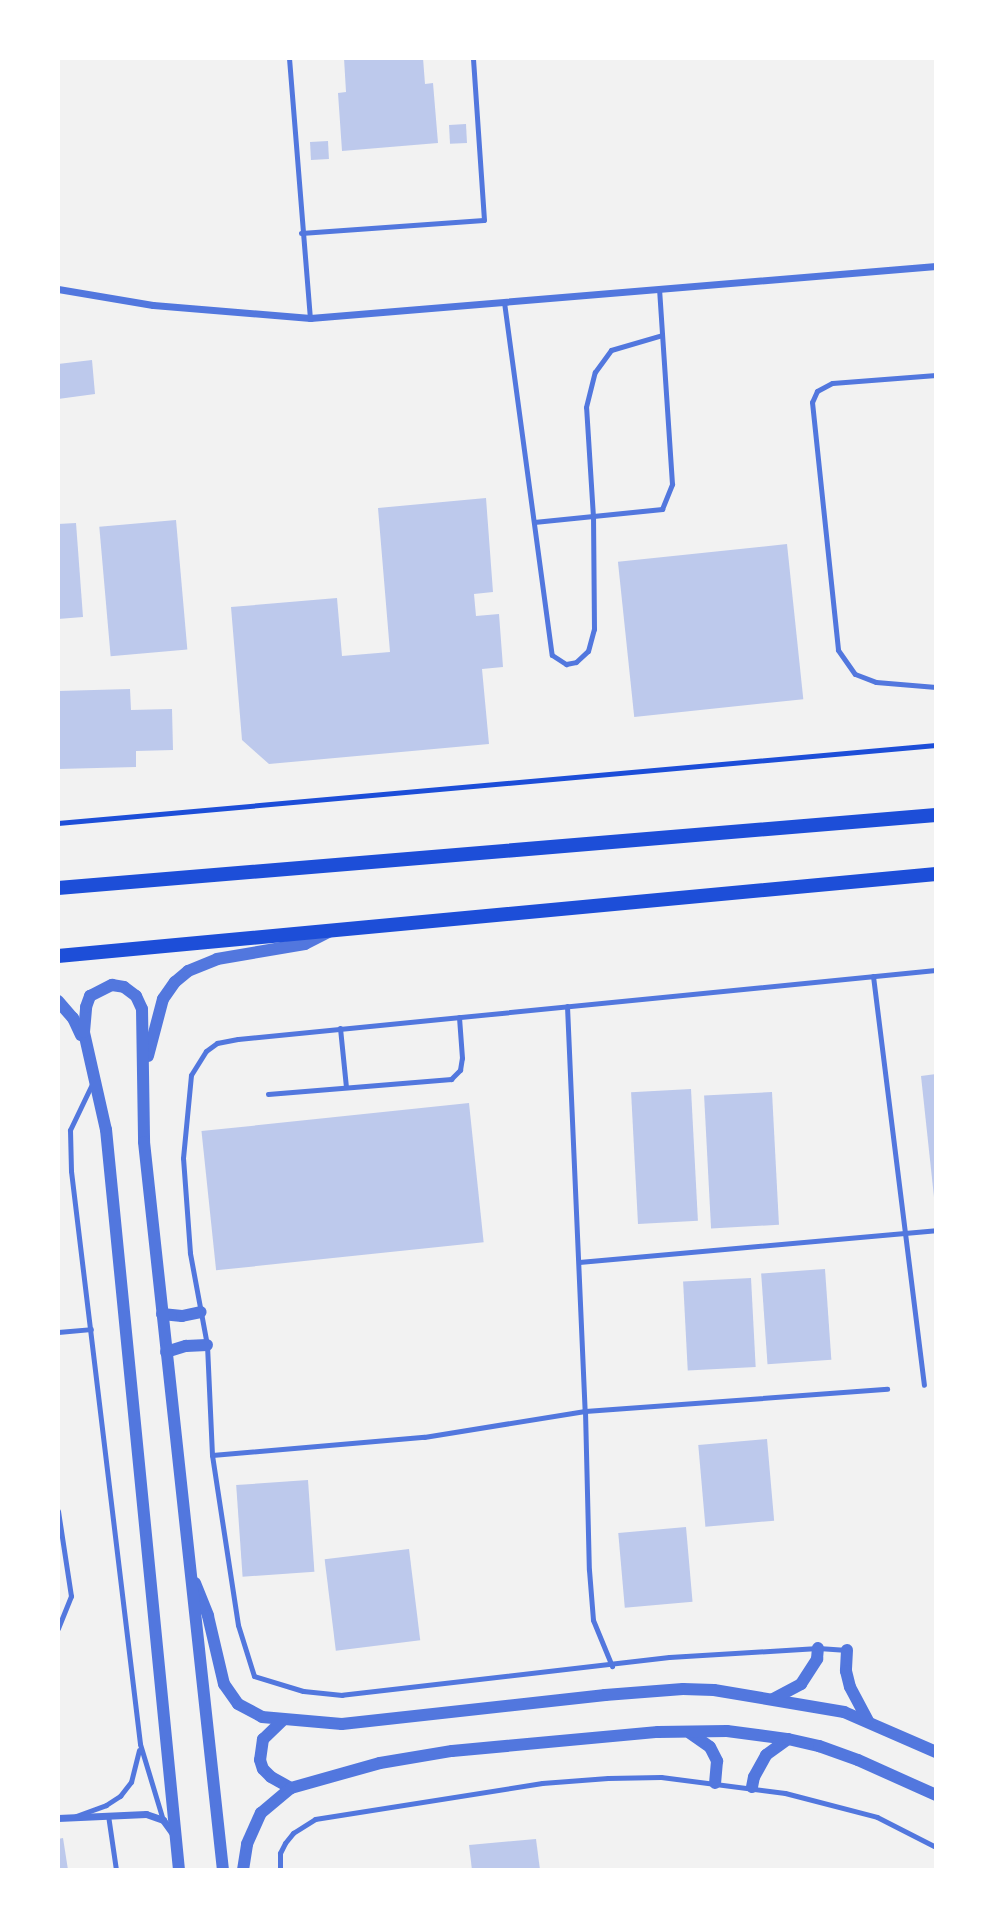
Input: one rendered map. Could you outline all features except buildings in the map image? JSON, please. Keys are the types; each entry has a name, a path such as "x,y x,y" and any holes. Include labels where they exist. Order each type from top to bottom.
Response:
{"main road":[{"path":"58,888 936,815"},
{"path":"58,956 936,874"}],"street":[{"path":"58,289 153,305 310,318 936,266"},
{"path":"143,1070 163,999 175,982 188,971 217,959 305,944 334,930"},
{"path":"178,1870 106,1130 83,1021 90,996 111,985 124,988 136,996 142,1009 144,1142 223,1870"},
{"path":"58,1001 73,1018 86,1045"},
{"path":"162,1314 182,1316 201,1312"},
{"path":"166,1352 186,1346 207,1345"},
{"path":"190,1573 202,1598 218,1667 230,1695 248,1711 283,1720 342,1724 397,1720 478,1709 683,1689 823,1707 868,1721 936,1752"},
{"path":"773,1699 802,1684 814,1666 818,1648"},
{"path":"847,1650 846,1671 850,1687 868,1721"},
{"path":"283,1720 263,1739 260,1760 263,1769 271,1777 291,1788"},
{"path":"687,1731 710,1747 717,1761 715,1783"},
{"path":"243,1870 247,1844 261,1813 291,1788 380,1763 452,1751 687,1731 727,1731 788,1739 858,1760 936,1796"},
{"path":"752,1787 754,1777 766,1755 788,1739"},
{"path":"58,1818 145,1814 163,1820 174,1835"}],"lane":[{"path":"289,58 301,233 310,318"},
{"path":"301,233 484,220 473,58"},
{"path":"534,522 662,509 672,485 659,289"},
{"path":"503,302 552,654 566,664 576,662 588,651 594,629 593,517 586,407 595,372 611,350 662,335"},
{"path":"936,375 832,383 817,391 812,402 838,650 855,674 876,682 936,687"},
{"path":"847,1650 818,1648 669,1657 612,1666 342,1695 290,1689 254,1676 238,1625 212,1455 207,1345 190,1253 183,1158 195,1068 206,1051 216,1044 340,1028 936,970"},
{"path":"873,976 924,1385"},
{"path":"567,1006 593,1620 612,1666"},
{"path":"268,1094 452,1079 460,1070 462,1058 459,1017"},
{"path":"340,1028 346,1087"},
{"path":"93,1075 90,1092 74,1117 70,1130 71,1171 140,1744 163,1820"},
{"path":"579,1262 936,1230"},
{"path":"58,1332 91,1329"},
{"path":"212,1455 424,1437 585,1411 887,1389"},
{"path":"58,1511 71,1596 58,1628"},
{"path":"71,1817 106,1805 120,1796 134,1773 140,1744"},
{"path":"280,1870 280,1853 285,1843 293,1833 315,1819 572,1780 661,1777 752,1787 823,1801 877,1817 936,1847"},
{"path":"108,1815 116,1870"}],"path":[{"path":"58,823 936,745"}]}
